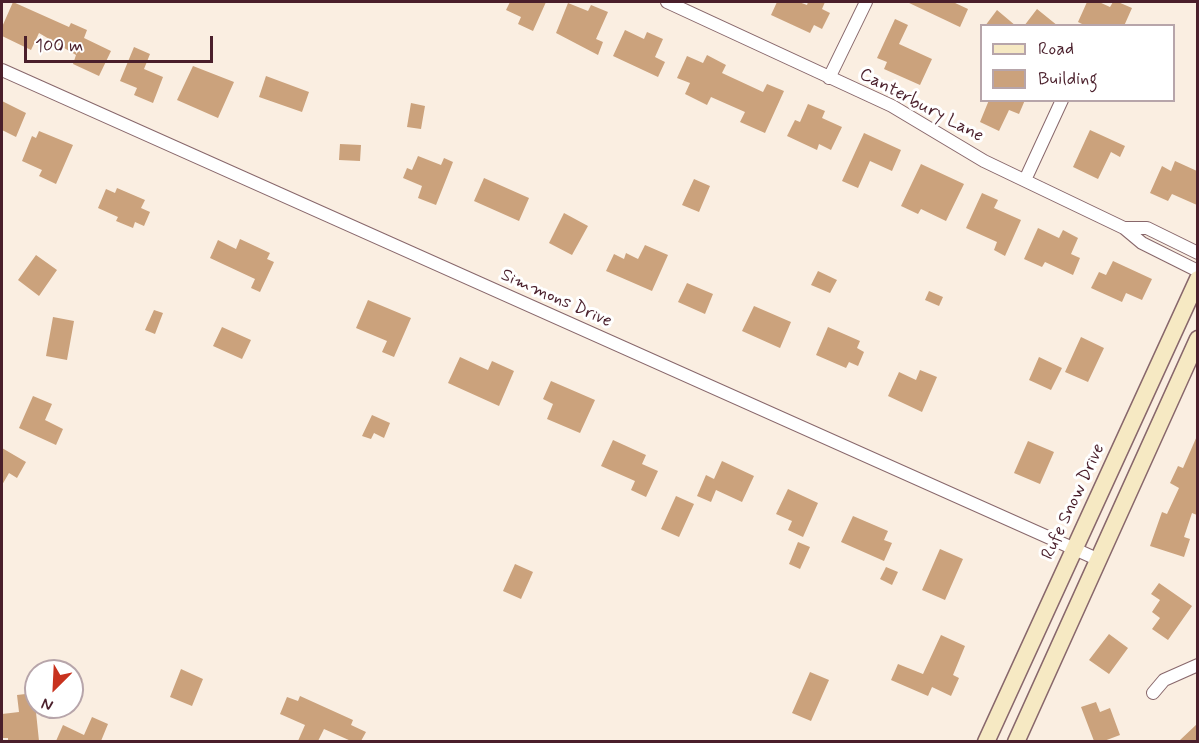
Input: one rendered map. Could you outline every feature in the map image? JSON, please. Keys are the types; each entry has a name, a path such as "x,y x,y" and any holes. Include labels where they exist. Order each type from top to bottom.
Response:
{"main road":[{"name":"Rufe Snow Drive","path":"986,741 1197,279"},
{"path":"1016,741 1197,339"}],"street":[{"name":"Canterbury Lane","path":"667,2 892,106 984,160 1124,228 1142,243 1197,271"},
{"path":"829,78 866,2"},
{"name":"Simmons Drive","path":"2,70 1097,559"},
{"path":"1025,180 1061,102"},
{"name":"Canterbury Lane","path":"1124,228 1147,228 1197,253"},
{"path":"1153,693 1164,680 1197,665"}],"building":[{"path":"13,2 69,27 71,23 87,30 84,38 111,51 99,76 73,64 76,55 39,33 31,50 2,36 2,27"},
{"path":"510,2 546,2 533,31 518,24 521,17 506,10"},
{"path":"777,2 799,2 807,5 808,2 825,2 822,9 830,13 822,29 814,25 810,33 771,15"},
{"path":"907,2 953,2 968,9 960,27"},
{"path":"1087,2 1099,2 1110,7 1113,2 1118,2 1132,8 1125,24 1082,24 1078,22"},
{"path":"568,3 588,11 591,5 608,12 596,39 603,42 598,55 556,33"},
{"path":"1037,9 1056,24 1026,24"},
{"path":"997,10 1014,24 986,24"},
{"path":"895,19 908,25 899,44 932,59 920,85 884,69 887,62 877,58"},
{"path":"625,30 644,39 647,32 663,39 655,57 665,62 658,77 613,56"},
{"path":"134,47 150,54 144,69 163,77 153,103 134,95 137,88 120,81"},
{"path":"707,55 726,65 722,73 763,92 767,84 784,91 765,133 740,122 745,112 711,97 707,105 685,94 690,83 677,78 687,56 703,63"},
{"path":"193,66 234,82 218,118 177,100"},
{"path":"266,76 309,92 302,112 259,97"},
{"path":"2,101 26,113 16,137 2,130"},
{"path":"988,102 1024,102 1019,114 1009,110 999,131 980,122"},
{"path":"411,103 425,106 421,129 407,127"},
{"path":"808,104 825,111 822,118 842,127 831,150 819,144 817,150 787,136 795,120 800,122"},
{"path":"1090,130 1125,146 1120,157 1111,152 1098,179 1073,167"},
{"path":"39,131 73,145 56,184 39,176 42,170 22,161 32,136 36,138"},
{"path":"864,133 901,150 892,171 870,161 858,188 842,181"},
{"path":"340,144 361,145 360,161 339,160"},
{"path":"418,156 441,165 444,158 453,162 436,205 418,198 422,186 403,178 407,168 412,170"},
{"path":"1175,161 1197,171 1197,205 1172,194 1168,201 1150,193 1162,166 1171,171"},
{"path":"921,164 964,184 946,221 921,209 918,214 901,206"},
{"path":"484,178 529,198 519,221 474,201"},
{"path":"694,179 710,186 699,212 682,205"},
{"path":"117,188 145,200 141,208 150,212 144,226 135,222 133,228 116,221 118,217 98,208 106,189 115,193"},
{"path":"982,193 998,200 994,208 1021,220 1005,256 994,250 997,242 966,228"},
{"path":"564,213 588,226 572,255 549,243"},
{"path":"1038,228 1059,238 1063,230 1078,238 1071,254 1080,258 1073,275 1045,262 1042,267 1024,259"},
{"path":"240,239 270,253 267,259 274,262 260,292 251,288 255,279 210,258 218,240 236,249"},
{"path":"645,245 668,255 652,291 606,271 614,254 624,259 626,253 638,259"},
{"path":"36,255 57,270 39,296 18,280"},
{"path":"1113,261 1152,279 1142,300 1126,293 1122,302 1091,288 1099,272 1106,275"},
{"path":"818,271 837,280 830,293 811,285"},
{"path":"687,283 713,294 705,314 678,302"},
{"path":"929,291 943,297 939,306 925,300"},
{"path":"368,300 411,318 394,357 382,352 387,341 356,328"},
{"path":"754,306 791,322 780,348 742,331"},
{"path":"154,310 163,313 155,334 145,330"},
{"path":"53,317 74,321 67,360 46,356"},
{"path":"222,327 251,340 242,359 213,346"},
{"path":"828,327 860,341 857,348 864,352 858,366 849,362 846,368 816,355"},
{"path":"1081,337 1104,348 1088,382 1065,372"},
{"path":"460,357 488,370 492,361 514,371 499,406 448,383"},
{"path":"1039,357 1062,368 1051,390 1029,380"},
{"path":"920,370 937,377 922,412 888,396 899,372 916,380"},
{"path":"551,381 595,400 580,433 547,419 553,404 543,399"},
{"path":"33,396 52,404 45,420 63,429 56,445 19,428"},
{"path":"372,415 390,423 384,438 374,433 371,439 362,436"},
{"path":"1197,436 1197,515 1192,513 1184,537 1190,539 1184,557 1150,546 1162,512 1167,514 1179,488 1170,483 1178,466 1183,468"},
{"path":"613,440 646,455 642,464 658,471 646,497 631,490 635,481 601,466"},
{"path":"1028,441 1054,452 1040,484 1014,473"},
{"path":"2,448 26,462 17,478 9,473 2,485"},
{"path":"722,461 754,476 742,502 716,490 711,502 697,496 706,475 714,479"},
{"path":"788,489 818,503 803,537 788,530 792,521 776,514"},
{"path":"676,496 694,504 679,537 661,529"},
{"path":"853,516 888,531 884,540 892,543 884,561 841,542"},
{"path":"798,542 810,547 800,569 789,564"},
{"path":"940,549 963,559 945,600 922,590"},
{"path":"515,564 533,572 521,599 503,591"},
{"path":"886,567 898,572 892,585 880,579"},
{"path":"1159,583 1192,606 1168,640 1152,629 1160,618 1152,612 1160,600 1151,594"},
{"path":"1109,634 1128,648 1109,674 1089,660"},
{"path":"941,635 965,646 953,675 959,678 951,696 932,687 928,696 891,680 898,664 923,674"},
{"path":"181,669 203,679 192,706 170,697"},
{"path":"810,672 829,680 811,721 792,713"},
{"path":"24,694 24,719 37,719 39,741 8,741 8,738 2,738 2,714 19,712 17,695"},
{"path":"300,696 353,720 351,725 366,732 361,741 351,741 324,729 318,741 298,741 305,725 280,714 287,697 298,701"},
{"path":"1096,702 1100,712 1110,708 1120,735 1104,741 1094,741 1081,707"},
{"path":"92,717 108,724 101,741 56,741 63,725 84,735"},
{"path":"1197,724 1197,741 1179,741"}]}
